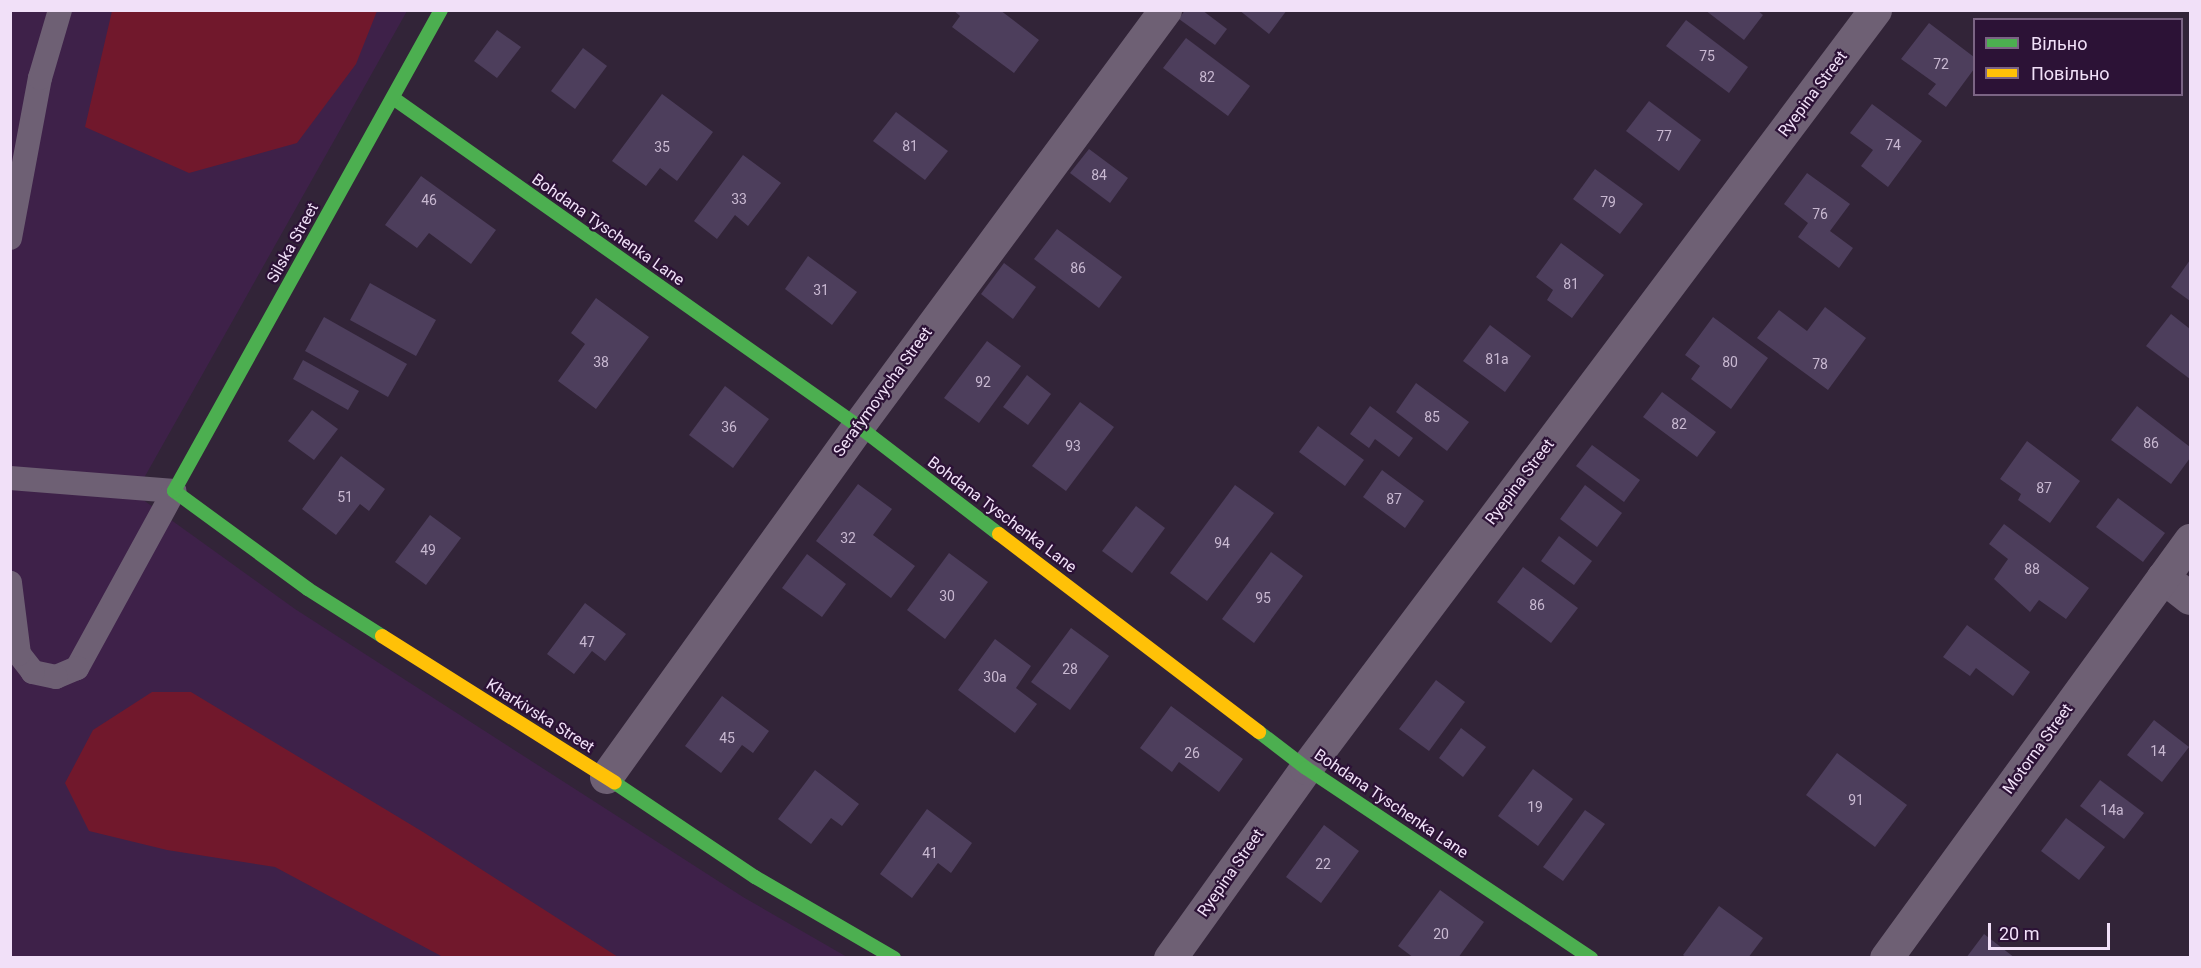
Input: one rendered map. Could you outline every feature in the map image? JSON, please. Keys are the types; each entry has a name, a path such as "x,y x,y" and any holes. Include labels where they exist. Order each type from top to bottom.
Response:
{"street":[{"name":"Silska Street","path":"174,491 441,10"},
{"name":"Serafymovycha Street","path":"606,777 858,426 1165,10"},
{"name":"Ryepina Street","path":"1170,957 1306,768 1875,10"},
{"name":"Bohdana Tyschenka Lane","path":"393,98 858,426 1306,768 1592,957"},
{"name":"Kharkivska Street","path":"174,491 308,589 606,777 755,877 894,957"},
{"name":"Motorna Street","path":"1886,957 2190,540"},
{"path":"2163,577 2190,598"}],"lane":[{"path":"10,238 40,78 60,10"},
{"path":"10,478 174,491 77,668 56,677 33,672 19,654 10,583"}],"shaded area":[{"path":"112,10 377,11 356,64 297,143 189,173 85,127"},
{"path":"10,11 407,11 135,494 295,609 743,897 847,957 11,957"},
{"path":"152,692 191,692 423,832 618,957 443,957 275,867 167,850 89,831 65,783 93,730"}],"building":[{"path":"953,10 1000,10 1039,40 1014,73 952,27 960,16"},
{"path":"1185,10 1202,10 1227,29 1215,45 1179,19"},
{"path":"1239,10 1287,10 1269,34"},
{"path":"1705,10 1757,10 1763,15 1744,40"},
{"path":"1686,20 1748,67 1729,93 1666,46"},
{"path":"1929,23 1973,56 1973,70 1946,107 1928,94 1936,84 1901,59"},
{"path":"497,30 521,47 497,78 474,61"},
{"path":"1186,38 1250,86 1228,116 1163,68"},
{"path":"583,48 607,66 575,109 551,91"},
{"path":"662,94 713,132 677,181 660,168 646,186 612,161"},
{"path":"1649,101 1701,140 1679,171 1626,131"},
{"path":"1872,104 1922,141 1888,187 1861,166 1873,150 1850,133"},
{"path":"896,112 948,151 925,180 873,141"},
{"path":"1089,149 1128,178 1110,203 1070,173"},
{"path":"743,155 781,183 748,226 735,215 717,239 694,221"},
{"path":"1595,169 1643,204 1620,234 1573,199"},
{"path":"1807,173 1850,204 1830,231 1853,248 1839,268 1798,237 1808,223 1784,204"},
{"path":"421,176 496,230 471,264 429,233 417,248 385,225"},
{"path":"1057,229 1122,277 1099,308 1034,259"},
{"path":"1561,243 1604,275 1572,318 1547,300 1553,290 1536,277"},
{"path":"808,256 857,292 832,325 785,289"},
{"path":"2190,260 2190,301 2171,287"},
{"path":"1004,263 1036,287 1013,319 981,294"},
{"path":"370,283 436,320 416,356 350,320"},
{"path":"596,298 649,337 596,409 558,381 585,344 571,333"},
{"path":"1825,307 1866,338 1828,390 1757,338 1779,310 1807,331"},
{"path":"2171,314 2190,329 2190,379 2146,346"},
{"path":"324,317 407,364 388,397 305,351"},
{"path":"1713,317 1768,358 1731,409 1691,379 1700,366 1685,355"},
{"path":"1490,325 1531,356 1505,392 1463,361"},
{"path":"987,341 1021,366 979,423 944,398"},
{"path":"303,360 359,391 348,410 293,379"},
{"path":"1027,375 1051,394 1028,425 1003,407"},
{"path":"1416,383 1469,422 1447,451 1396,412"},
{"path":"725,386 769,419 733,468 689,435"},
{"path":"1662,392 1716,432 1697,457 1643,417"},
{"path":"1080,402 1114,427 1066,491 1032,466"},
{"path":"1370,406 1413,438 1399,457 1375,439 1369,448 1350,434"},
{"path":"2137,406 2190,447 2190,458 2171,484 2111,440"},
{"path":"312,410 338,429 314,460 288,441"},
{"path":"1318,426 1364,460 1345,486 1299,452"},
{"path":"2027,441 2080,481 2050,523 2018,500 2021,494 2000,479"},
{"path":"1592,445 1640,480 1624,502 1576,466"},
{"path":"341,456 385,489 369,511 360,504 336,535 302,509"},
{"path":"1382,470 1424,501 1405,528 1363,497"},
{"path":"858,484 892,509 873,535 915,566 891,598 816,541"},
{"path":"1235,485 1274,513 1207,601 1170,573"},
{"path":"1585,485 1622,513 1597,547 1560,519"},
{"path":"2118,498 2165,533 2143,562 2096,527"},
{"path":"1136,506 1165,528 1132,573 1102,551"},
{"path":"430,515 461,538 426,585 395,562"},
{"path":"2004,524 2089,588 2066,619 2039,600 2030,612 1994,579 2008,559 1989,544"},
{"path":"1559,536 1592,561 1574,585 1541,561"},
{"path":"1271,552 1303,576 1254,643 1222,619"},
{"path":"949,553 988,582 945,639 907,610"},
{"path":"807,554 846,584 822,617 782,588"},
{"path":"1523,567 1578,608 1551,643 1497,602"},
{"path":"585,603 626,634 605,661 592,651 574,674 547,654"},
{"path":"1967,625 2030,672 2013,696 1976,668 1970,676 1943,657"},
{"path":"1071,628 1109,656 1070,710 1031,682"},
{"path":"995,639 1031,666 1016,688 1037,704 1015,733 958,690"},
{"path":"1436,680 1465,702 1429,751 1399,729"},
{"path":"722,696 769,731 753,753 742,745 721,773 685,746"},
{"path":"1171,706 1243,759 1219,792 1179,762 1172,772 1140,748"},
{"path":"2154,720 2189,747 2162,782 2127,755"},
{"path":"1461,728 1486,747 1463,777 1439,758"},
{"path":"1837,753 1907,805 1875,847 1806,795"},
{"path":"1533,769 1573,799 1538,846 1498,816"},
{"path":"815,770 859,804 842,826 831,818 811,844 778,819"},
{"path":"2100,780 2144,813 2124,839 2080,806"},
{"path":"927,809 972,843 951,873 938,863 912,898 880,874"},
{"path":"1585,810 1605,824 1563,881 1543,867"},
{"path":"2066,818 2105,847 2079,880 2041,851"},
{"path":"1324,825 1359,851 1321,903 1286,877"},
{"path":"1440,890 1484,922 1458,958 1414,958 1398,946"},
{"path":"1719,906 1763,938 1748,958 1687,958 1683,955"},
{"path":"1984,934 2015,958 1966,958"}],"traffic: fast":[{"path":"382,636 308,589 174,491 441,10"},
{"path":"393,98 858,426 999,534"},
{"path":"1259,732 1306,768 1591,958"},
{"path":"615,783 755,877 894,958"}],"traffic: slow":[{"path":"999,534 1259,732"},
{"path":"382,636 615,783"}]}
